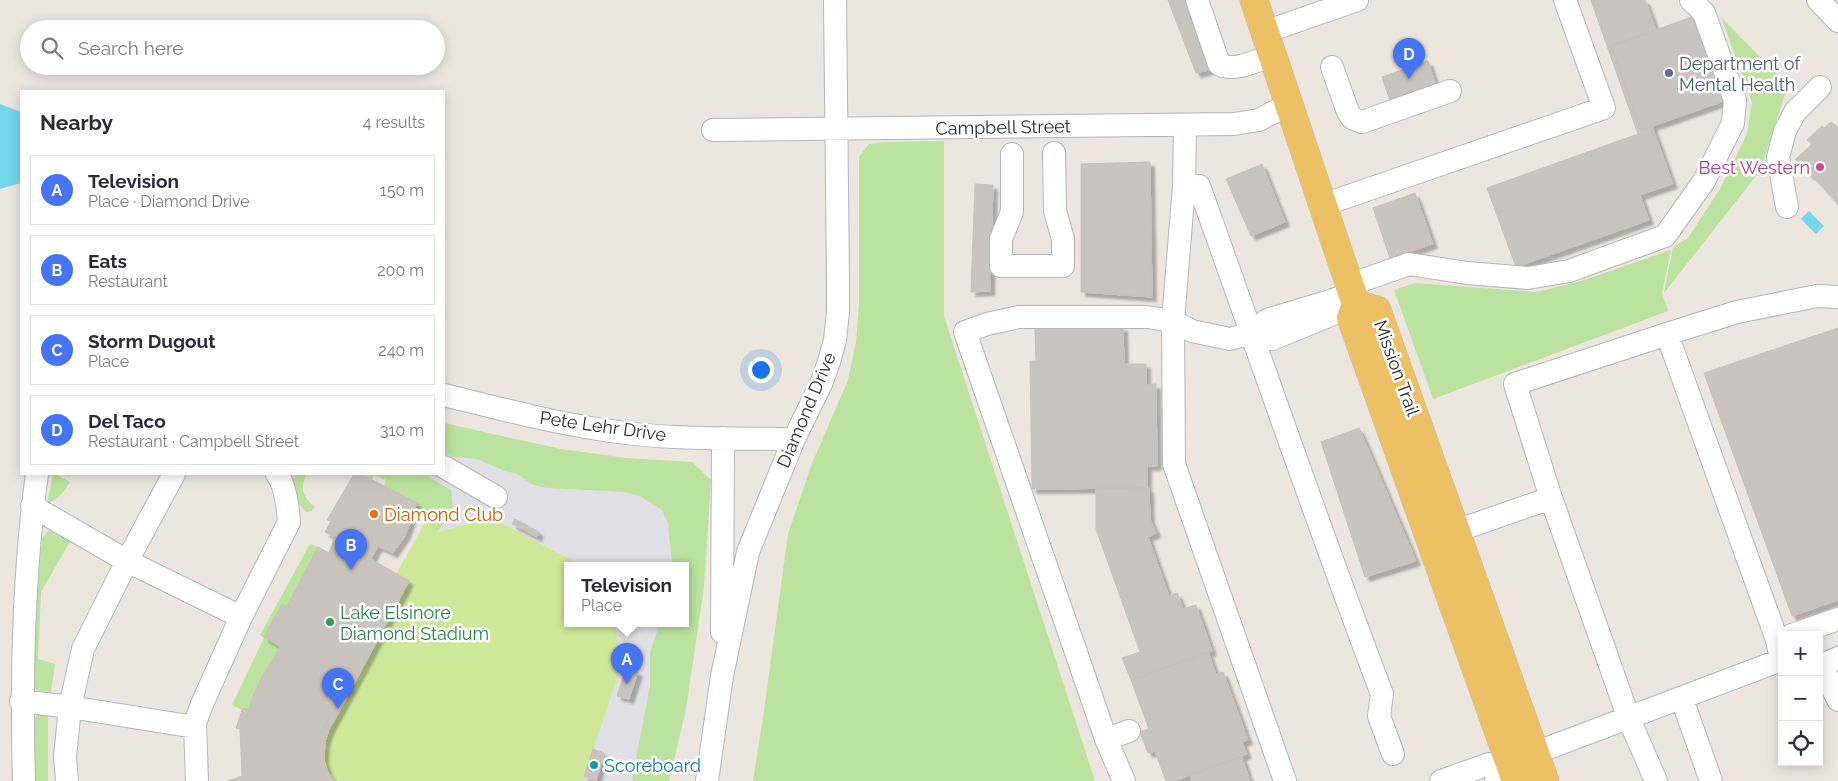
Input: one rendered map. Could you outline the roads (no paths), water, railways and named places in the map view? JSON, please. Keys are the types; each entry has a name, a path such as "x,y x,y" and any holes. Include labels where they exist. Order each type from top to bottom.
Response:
{"main road":[{"path":"1254,0 1353,294"},
{"name":"Mission Trail","path":"1353,294 1376,310 1545,781"},
{"name":"Mission Trail","path":"1353,294 1351,318 1508,776"}],"street":[{"name":"Diamond Drive","path":"707,781 722,676 748,552 794,439 821,384 835,340 838,312 838,280 835,0"},
{"path":"1197,0 1219,64 1225,68 1233,68 1269,43 1357,0"},
{"path":"1323,206 1604,108 1565,0"},
{"path":"1124,781 1107,739 964,332 987,324 1019,317 1147,317 1173,321 1192,331 1230,340 1252,333 1272,339 1409,264 1467,273 1528,278 1569,271 1665,236 1704,181 1732,123 1735,100 1704,12 1692,0"},
{"path":"1332,67 1348,112 1352,118 1362,122 1450,91"},
{"path":"1787,207 1778,157 1785,132 1796,112 1820,87"},
{"name":"Campbell Street","path":"713,130 1234,124 1259,120 1289,104"},
{"path":"1185,126 1184,186 1173,321 1174,464 1285,781"},
{"path":"1012,154 1012,212 1002,239 1002,266 1063,266 1063,239 1056,211 1054,153"},
{"path":"1184,186 1199,186 1252,333 1269,387 1382,694 1379,716 1393,754"},
{"path":"1656,781 1629,719 1551,498 1515,384 1738,312 1818,296 1838,297"},
{"path":"1667,334 1781,631"},
{"name":"Pete Lehr Drive","path":"445,395 604,430 671,437 794,439"},
{"path":"722,676 723,438"},
{"path":"445,468 496,497"},
{"path":"24,781 21,701 26,588 32,506 37,475"},
{"path":"67,781 65,757 70,706 83,649 127,560 173,475"},
{"path":"197,781 195,727 202,704 241,617 289,522 289,511 278,475"},
{"path":"1456,531 1551,498"},
{"path":"32,506 127,560 241,617"},
{"path":"1804,631 1838,619"},
{"path":"1838,658 1822,665 1838,700"},
{"path":"1441,781 1489,764 1508,776 1535,753 1778,661"},
{"path":"1682,699 1711,781"},
{"path":"21,701 70,706 195,727"},
{"path":"1107,739 1129,731"}],"water":[{"path":"0,104 20,112 20,183 0,189"},
{"path":"1809,211 1824,226 1816,234 1801,219"}],"place":[{"name":"Department of Mental Health","path":"1669,73"},
{"name":"Del Taco","path":"1409,79"},
{"name":"Best Western","path":"1820,167"},
{"name":"Diamond Club","path":"374,514"},
{"name":"Eats","path":"351,570"},
{"name":"Lake Elsinore Diamond Stadium","path":"330,622"},
{"name":"Television","path":"627,684"},
{"name":"Storm Dugout","path":"338,709"},
{"name":"Scoreboard","path":"594,765"}]}
